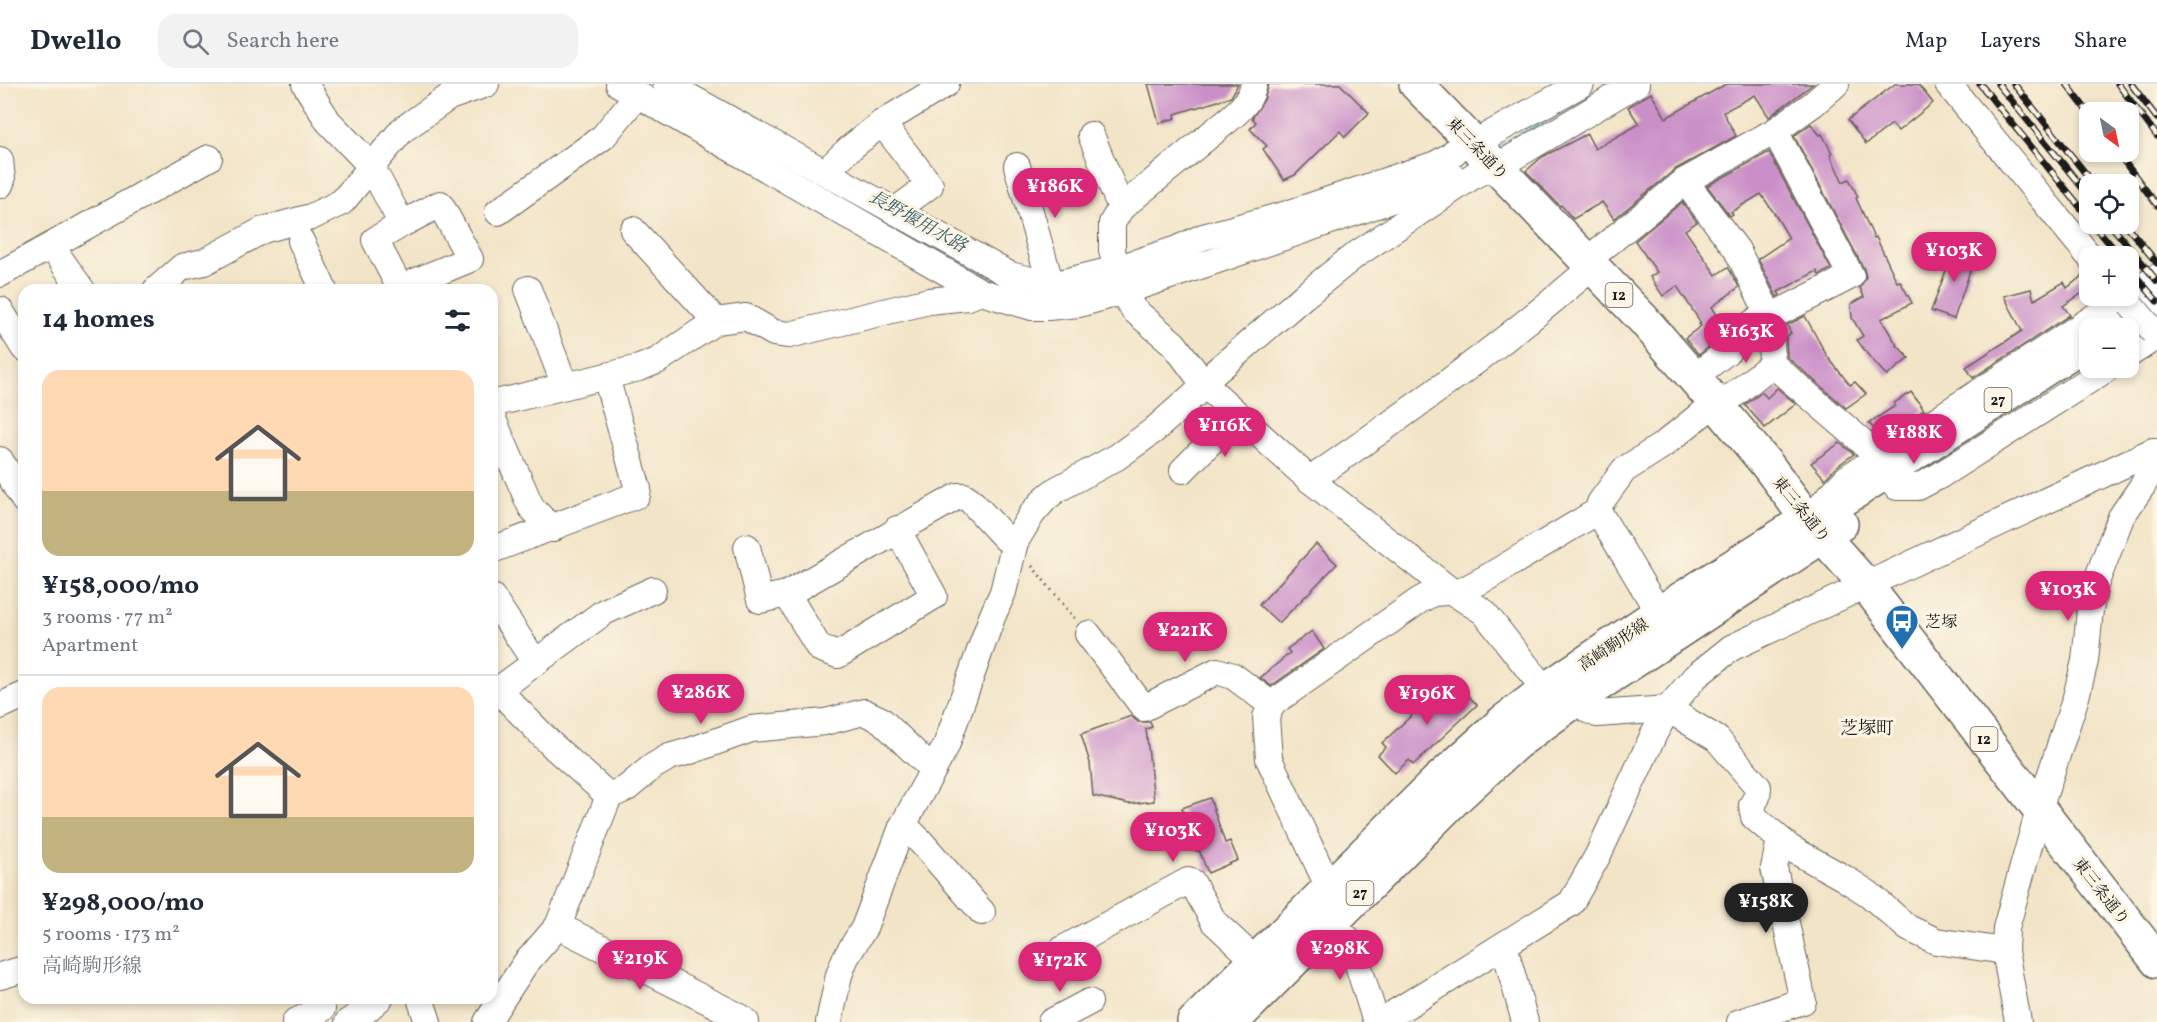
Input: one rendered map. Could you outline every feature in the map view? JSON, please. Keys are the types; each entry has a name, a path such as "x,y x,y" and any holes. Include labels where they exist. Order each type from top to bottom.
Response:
{"main road":[{"name":"東三条通り","path":"1416,84 1479,156 1642,319 1717,405 1768,466 1814,528 1866,585 2157,961"},
{"name":"高崎駒形線","path":"1232,1022 1456,798 1537,726 1814,528 1846,498 2079,347"},
{"name":"高崎駒形線","path":"1889,471 2079,368"},
{"name":"高崎駒形線","path":"1194,1022 1436,782 1504,722 1545,690 1659,613 1814,528"}],"street":[{"path":"305,84 328,121 370,166 402,224"},
{"path":"163,284 183,267 204,262 263,230 311,217 342,202 402,130 449,97 486,84"},
{"path":"666,84 1010,275 1051,285 1118,279 1454,178 1479,156 1487,136 1581,84"},
{"path":"825,172 882,123 946,84"},
{"path":"1254,84 1245,105 1121,208 1112,223 1110,234 1118,279 1134,310 1174,344 1204,384 1310,480 1451,591 1484,612 1545,690"},
{"path":"498,212 603,137 628,89 981,292 1020,304 1048,307 1079,304 1118,279 1203,237 1287,214 1436,164 1450,156 1510,159 1636,84"},
{"path":"1310,480 1486,355 1538,314 1589,264 1685,181 1774,131 1814,104 1836,84"},
{"path":"1948,84 2080,246"},
{"path":"882,123 930,184 895,211"},
{"path":"1694,378 1728,351 1727,342 1768,314 1851,276 1774,131"},
{"path":"1091,135 1121,208"},
{"path":"836,1018 839,975 845,959 864,928 902,827 946,746 1001,599 1013,547 1032,514 1046,498 1134,446 1173,414 1213,374 1291,306 1479,156"},
{"path":"0,274 208,158"},
{"path":"0,160 2,180 0,185"},
{"path":"1017,166 1051,285"},
{"path":"1685,181 1737,250 1768,314 1772,364 1889,471 1918,487 1939,476 2092,378"},
{"path":"633,230 716,321"},
{"path":"301,241 321,284"},
{"path":"51,246 78,284"},
{"path":"1889,471 2140,313 2157,277"},
{"path":"528,289 565,386"},
{"path":"498,403 606,377 657,361 716,321 746,317 774,333 789,335 930,300 968,297 981,292"},
{"path":"0,310 18,338"},
{"path":"1329,888 1269,759 1266,717 1272,705 1419,600 1433,593 1462,591 1488,578 1598,511 1600,503 1624,470 1663,445 1772,364"},
{"path":"498,548 637,495 638,489 606,377"},
{"path":"1183,470 1237,415"},
{"path":"498,431 531,507 552,529"},
{"path":"1330,923 1351,942 1378,1022 1571,903 1599,855 1654,734 1668,709 1695,677 1731,648 2157,451"},
{"path":"2018,1022 2005,951 2007,927 2039,810 2076,696 2085,661 2095,585 2121,517 2143,485 2157,459"},
{"path":"0,460 18,490"},
{"path":"747,547 760,600 787,594 958,496 964,496 976,506 1013,547"},
{"path":"1598,511 1659,613"},
{"path":"787,594 819,648 837,655 934,596 897,529"},
{"path":"498,690 604,612 653,590"},
{"path":"498,606 535,662"},
{"path":"1088,634 1144,708 1217,671 1233,676 1272,705"},
{"path":"498,695 609,796"},
{"path":"1580,697 1588,710 1596,714 1668,709 1716,739 1741,765 1758,787 1757,796 1752,805 1754,817 1790,848 1869,894 1908,928 1936,941 2005,951"},
{"path":"0,706 18,698"},
{"path":"487,1022 525,964 558,926 609,796 627,788 652,767 669,757 690,752 751,729 825,722 864,712 881,720 933,770"},
{"path":"902,827 921,842 982,912"},
{"path":"1740,1022 1803,1001 1774,868 1780,840"},
{"path":"1063,949 1188,880 1192,882 1221,930 1256,961"},
{"path":"558,926 746,1022"},
{"path":"1504,945 1526,1022"},
{"path":"0,976 18,971"},
{"path":"1051,1022 1089,1002"},
{"path":"348,1022 373,1004"},
{"path":"422,1004 428,1022"},
{"path":"295,1022 323,1009"}],"path":[{"path":"1013,547 1022,554 1088,634"}],"building":[{"path":"1148,84 1238,84 1231,97 1175,114 1176,118 1159,123"},
{"path":"1269,84 1340,84 1369,113 1345,137 1340,131 1295,175 1284,180 1263,149 1267,146 1250,129 1256,122 1252,118 1264,100"},
{"path":"1726,84 1813,84 1769,117 1755,95 1723,112 1736,136 1676,169 1614,219 1602,202 1573,219 1526,171 1542,157 1587,134 1595,149 1639,124 1628,107 1651,93 1666,118"},
{"path":"1895,84 1918,84 1933,103 1898,131 1892,124 1866,144 1848,120"},
{"path":"1811,124 1820,135 1822,134 1843,182 1849,179 1874,238 1876,237 1897,282 1900,281 1912,303 1881,319 1897,345 1909,358 1887,376 1857,340 1863,336 1852,318 1851,304 1864,297 1860,288 1866,277 1864,269 1794,136"},
{"path":"1769,152 1831,269 1819,275 1817,271 1778,292 1780,295 1777,297 1758,259 1789,238 1776,216 1761,194 1731,212 1733,214 1730,216 1707,186"},
{"path":"1682,202 1697,222 1685,230 1716,275 1728,267 1739,287 1712,307 1724,326 1713,337 1712,344 1699,355 1685,338 1701,326 1699,324 1701,323 1677,286 1663,296 1650,277 1657,272 1635,241"},
{"path":"1955,246 1976,253 1954,319 1931,311"},
{"path":"2079,278 2079,295 2063,306 2070,315 1973,378 1966,367 2022,331 2004,296 2031,289 2034,300 2064,282 2067,288"},
{"path":"1805,316 1827,356 1850,385 1855,382 1866,394 1846,408 1787,357 1786,337 1791,333 1787,325"},
{"path":"1777,388 1796,404 1765,428 1745,405 1762,392 1767,398"},
{"path":"1911,392 1924,410 1881,438 1869,423"},
{"path":"1840,443 1854,454 1836,467 1825,479 1811,463"},
{"path":"1316,544 1337,564 1279,623 1259,605"},
{"path":"1312,631 1324,649 1271,686 1260,678 1290,653 1287,649"},
{"path":"1452,678 1477,705 1413,765 1409,760 1395,773 1378,755 1386,747 1382,743"},
{"path":"1131,716 1138,722 1150,722 1152,727 1146,729 1154,801 1129,804 1093,796 1090,763 1081,734"},
{"path":"1210,798 1225,843 1230,841 1238,860 1208,873 1199,850 1196,851 1182,808"}],"waterway":[{"name":"長野堰用水路","path":"1502,146 1592,93"},
{"name":"長野堰用水路","path":"865,211 999,285"}],"railway":[{"path":"1980,84 2079,206"},
{"path":"1998,84 2079,183"},
{"path":"2014,84 2086,174"},
{"path":"2067,84 2080,102"},
{"path":"2118,84 2157,136"},
{"path":"2131,84 2157,118"},
{"path":"2125,162 2157,205"},
{"path":"2101,234 2112,246"},
{"path":"2118,234 2157,281"},
{"path":"2133,234 2157,263"},
{"path":"2139,280 2157,301"}],"place":[{"name":"芝塚","path":"1902,650"}],"district":[{"name":"芝塚町","path":"1867,728"}]}
